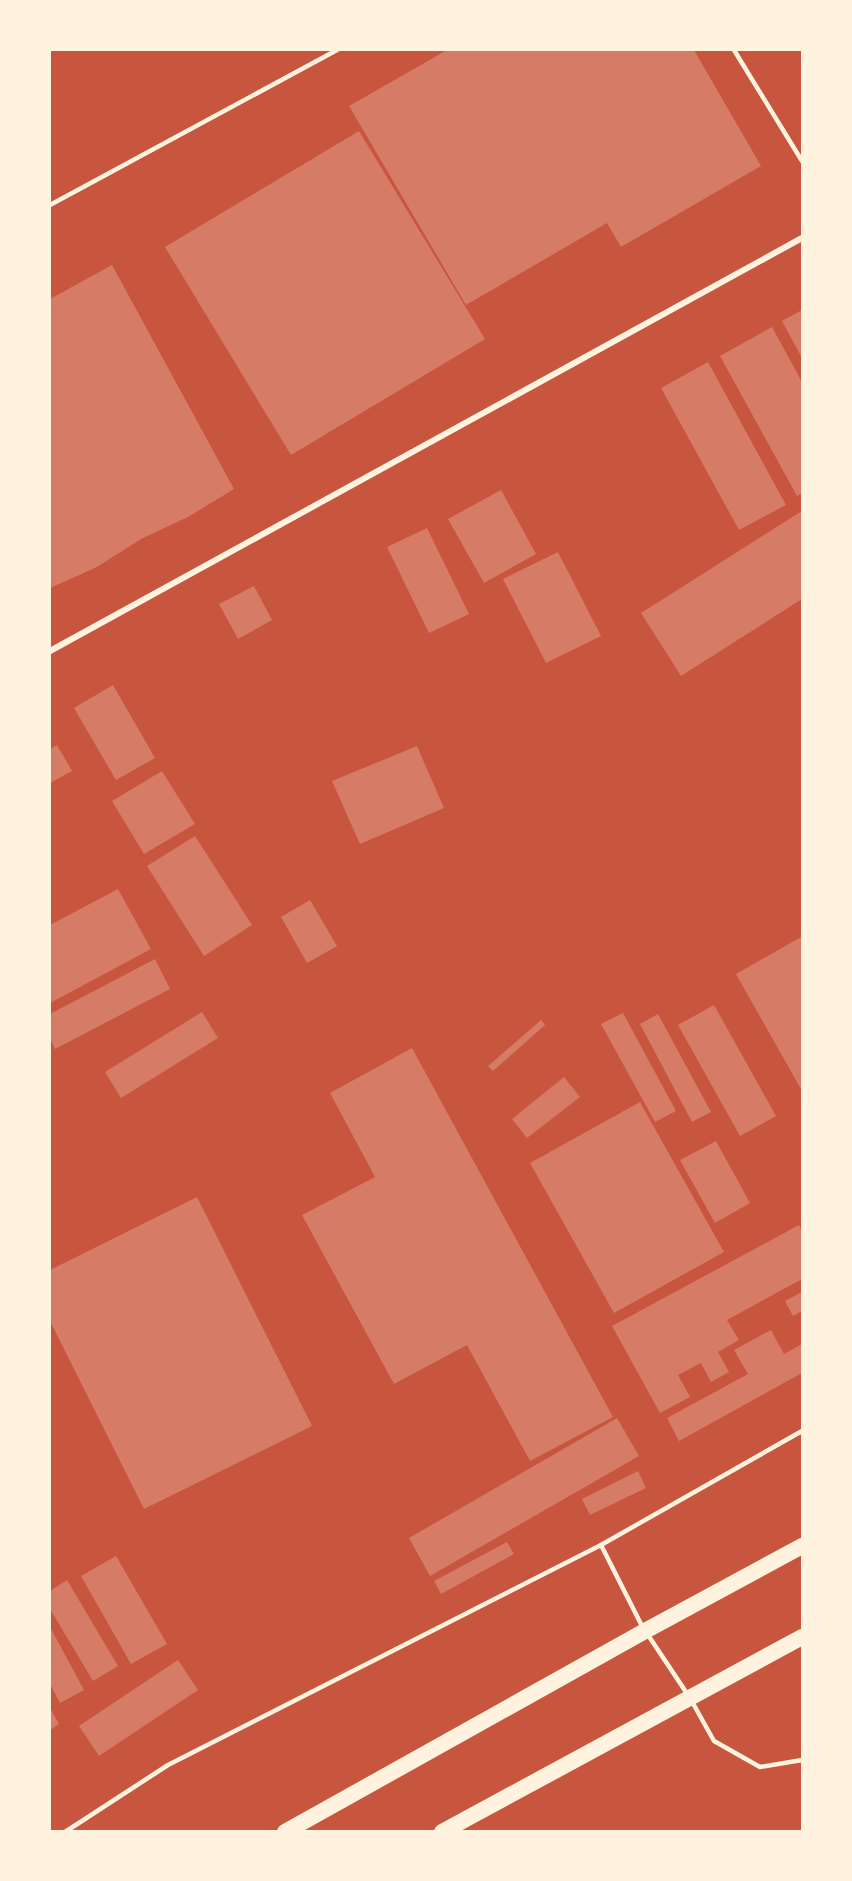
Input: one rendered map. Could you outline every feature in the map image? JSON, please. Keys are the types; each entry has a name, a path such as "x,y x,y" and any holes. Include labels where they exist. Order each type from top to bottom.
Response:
{"highway":[{"path":"285,1832 802,1546"},
{"path":"442,1832 802,1637"}],"street":[{"path":"50,651 802,238"}],"lane":[{"path":"50,205 337,50"},
{"path":"734,50 802,161"},
{"path":"65,1832 168,1765 601,1545 802,1431"},
{"path":"601,1545 645,1631 690,1698 714,1741 760,1767 802,1760"}],"building":[{"path":"447,50 694,50 761,166 621,247 607,223 466,305 349,106"},
{"path":"359,131 485,339 291,455 165,247"},
{"path":"112,265 234,489 188,517 141,539 97,567 50,588 50,299"},
{"path":"802,310 802,358 782,321"},
{"path":"772,327 802,382 802,493 797,496 720,356"},
{"path":"708,362 786,505 739,530 661,388"},
{"path":"501,490 536,554 484,583 448,519"},
{"path":"802,511 802,599 681,676 641,613"},
{"path":"427,528 469,614 429,633 387,547"},
{"path":"558,552 601,636 546,663 503,579"},
{"path":"254,586 272,620 238,639 219,604"},
{"path":"113,685 155,758 116,780 74,708"},
{"path":"57,745 72,771 50,783 50,749"},
{"path":"417,746 444,808 360,844 332,781"},
{"path":"162,771 195,824 144,854 112,801"},
{"path":"195,836 252,925 204,956 147,866"},
{"path":"118,889 151,949 50,1003 50,925"},
{"path":"310,900 337,946 307,963 281,917"},
{"path":"801,937 802,939 802,1091 736,974"},
{"path":"155,959 170,989 55,1049 50,1038 50,1014"},
{"path":"714,1005 776,1116 740,1136 678,1025"},
{"path":"202,1012 218,1038 121,1098 105,1072"},
{"path":"623,1013 676,1111 655,1122 601,1024"},
{"path":"658,1014 711,1112 692,1122 640,1024"},
{"path":"541,1020 545,1025 493,1071 488,1066"},
{"path":"412,1048 613,1417 530,1461 467,1345 394,1384 302,1215 375,1177 330,1093"},
{"path":"564,1077 580,1097 527,1138 512,1119"},
{"path":"640,1102 724,1252 614,1313 530,1163"},
{"path":"716,1141 750,1203 715,1223 680,1160"},
{"path":"197,1197 312,1426 144,1509 50,1321 50,1270"},
{"path":"799,1225 802,1232 802,1279 727,1320 739,1340 718,1352 729,1372 711,1382 701,1363 678,1375 690,1397 660,1413 612,1326"},
{"path":"802,1292 802,1311 793,1316 785,1301"},
{"path":"771,1330 784,1354 802,1344 802,1373 679,1441 667,1418 748,1374 734,1350"},
{"path":"617,1418 639,1456 430,1576 409,1538"},
{"path":"638,1471 646,1488 590,1515 582,1499"},
{"path":"507,1542 514,1554 441,1594 434,1581"},
{"path":"116,1556 167,1644 131,1664 81,1576"},
{"path":"67,1580 118,1666 93,1681 50,1609 50,1591"},
{"path":"50,1627 84,1690 60,1703 50,1684"},
{"path":"178,1660 198,1690 99,1756 79,1726"},
{"path":"50,1708 59,1724 50,1730"}]}
